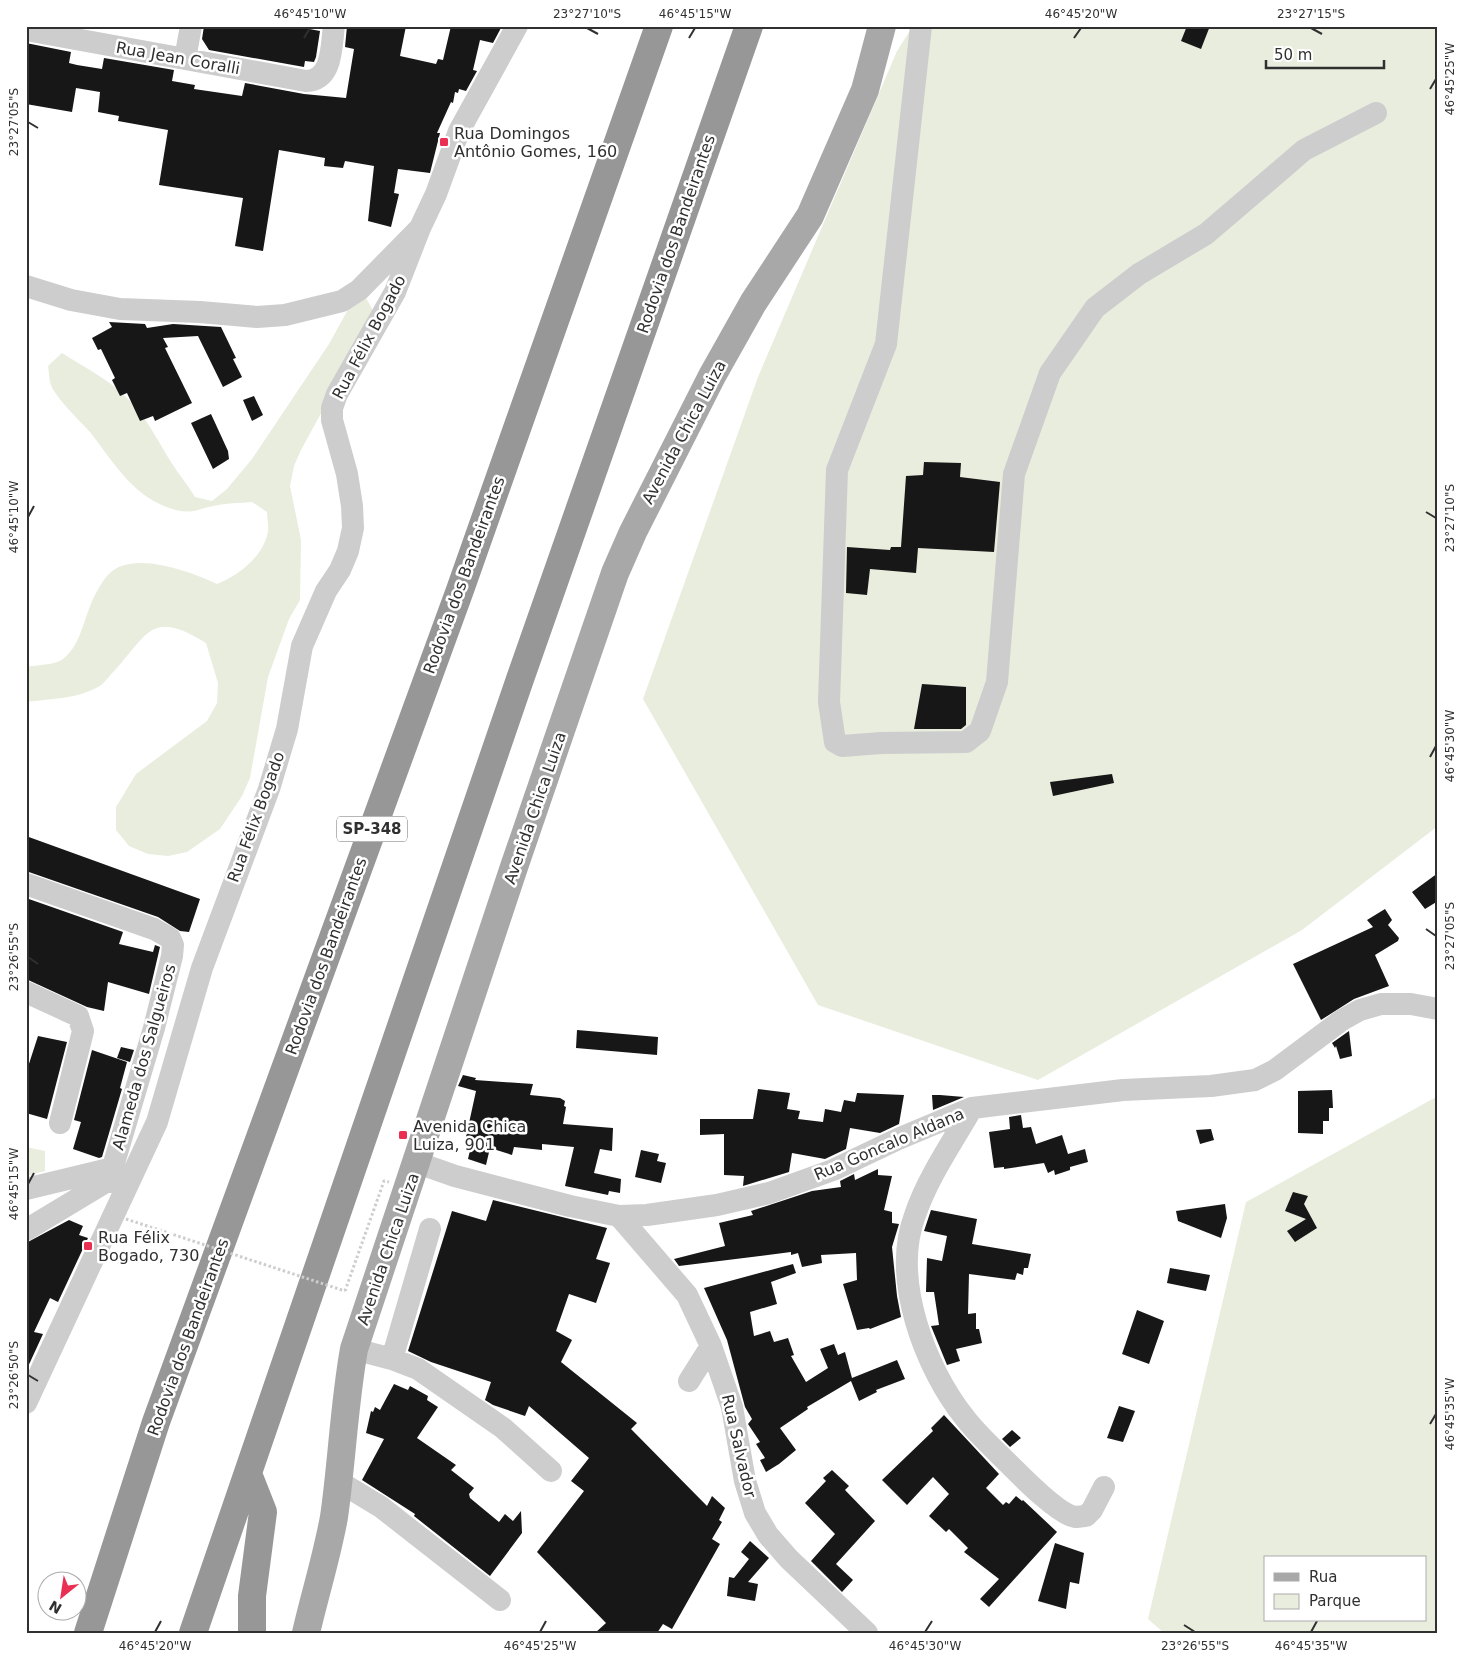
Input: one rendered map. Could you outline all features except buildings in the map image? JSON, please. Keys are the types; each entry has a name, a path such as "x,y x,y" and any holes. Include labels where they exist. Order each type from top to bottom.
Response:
{"highway":[{"name":"Rodovia dos Bandeirantes","path":"88,1633 156,1422 463,580 659,26"},
{"name":"Rodovia dos Bandeirantes","path":"194,1633 518,682 749,26"},
{"path":"248,1474 263,1512 252,1596 252,1633"}],"main road":[{"name":"Avenida Chica Luiza","path":"306,1633 325,1564 338,1481 346,1396 354,1349 418,1163 517,857 626,547 712,376 753,303 810,216 865,90 882,26"}],"street":[{"path":"185,59 191,26"},
{"name":"Rua Jean Coralli","path":"26,30 50,30 185,59 301,81 318,79 326,72 334,26"},
{"name":"Rua Félix Bogado","path":"26,1403 116,1178 157,1122 202,968 269,789 287,728 302,646 326,590 340,570 348,551 353,528 352,506 347,474 332,420 332,408 337,394 395,292 420,228 436,194 459,131 517,26"},
{"path":"921,26 886,344 837,470 829,702 835,742 842,746 881,743 966,742 980,731 997,682 1014,474 1050,373 1095,308 1138,274 1206,234 1304,150 1376,113"},
{"path":"26,286 71,300 120,309 200,312 256,317 285,315 342,301 358,290 420,228"},
{"name":"Alameda dos Salgueiros","path":"26,884 154,929 170,938 173,945 169,970 116,1178"},
{"path":"26,992 78,1016 82,1022 83,1031 60,1123"},
{"name":"Rua Goncalo Aldana","path":"418,1163 455,1176 560,1204 618,1216 656,1214 717,1205 769,1193 833,1170 898,1139 972,1108 1122,1090 1239,1084 1255,1080 1275,1070 1342,1020 1360,1010 1380,1004 1411,1004 1438,1009"},
{"path":"972,1108 931,1177 914,1217 909,1246 908,1276 917,1327 933,1368 965,1418 1044,1498 1074,1517 1086,1516 1092,1510 1104,1487"},
{"path":"26,1189 116,1178"},
{"path":"26,1230 116,1178"},
{"name":"Rua Salvador","path":"618,1216 687,1295 712,1346 732,1408 744,1481 755,1513 768,1535 789,1559 868,1633"},
{"path":"392,1359 430,1229"},
{"path":"689,1381 712,1346"},
{"path":"354,1349 392,1359 418,1369 503,1428 551,1471"},
{"path":"338,1481 381,1507 500,1600"}],"path":[{"path":"126,1219 345,1291 384,1181"}],"green space":[{"path":"913,26 1438,26 1438,826 1302,930 1038,1080 818,1005 643,699 758,377 897,51"},
{"path":"366,298 375,314 294,466 290,486 301,540 300,600 289,619 268,677 250,778 242,796 220,829 187,852 168,856 148,854 129,846 116,830 116,807 136,774 207,721 217,703 218,683 206,643 188,633 173,628 162,627 153,630 144,636 100,686 81,694 63,698 26,702 26,667 60,661 68,654 79,636 100,587 108,575 118,567 146,563 161,565 217,584 241,571 261,550 265,541 268,532 267,512 252,502 223,504 192,511 182,511 161,505 148,498 117,468 90,432 57,396 51,385 48,366 62,353 121,392 141,415 195,497 212,501 227,489 252,459 329,344 350,306"},
{"path":"1438,1096 1438,1633 1164,1633 1148,1619 1246,1202"},
{"path":"26,1147 45,1151 45,1171 26,1176"}],"place":[{"name":"Rua Domingos Antônio Gomes, 160","path":"444,142"},
{"name":"Avenida Chica Luiza, 901","path":"403,1135"},
{"name":"Rua Félix Bogado, 730","path":"88,1246"}]}
